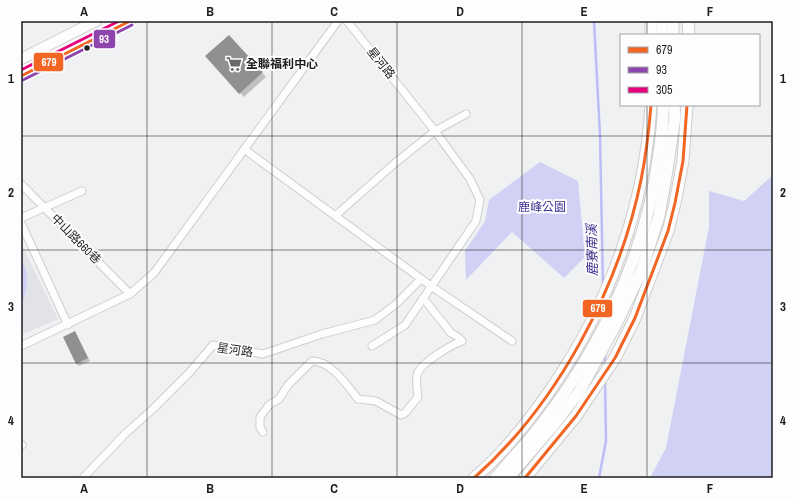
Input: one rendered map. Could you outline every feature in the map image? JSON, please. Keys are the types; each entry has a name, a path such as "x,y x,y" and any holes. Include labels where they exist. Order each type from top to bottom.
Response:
{"main road":[{"path":"651,21 651,34"},
{"path":"662,21 662,34"},
{"path":"673,21 673,34"},
{"path":"688,21 689,34"},
{"path":"474,478 504,449 527,423 544,400 565,369 597,311 614,272 637,202 650,130 651,106"},
{"path":"495,478 537,430 569,388 611,314 636,252 649,211 658,167 664,116 663,106"},
{"path":"508,478 552,428 579,392 616,324 641,272 659,216 675,117 674,106"},
{"path":"525,478 576,416 615,358 635,318 668,231 683,161 687,106"}],"street":[{"path":"21,59 96,21"},
{"path":"21,76 130,21"},
{"path":"21,346 68,325 130,294 154,273 338,21"},
{"name":"星河路","path":"347,21 435,132 470,179 480,200 476,221 405,325 372,346"},
{"path":"335,216 395,163 435,132 466,114"},
{"path":"244,150 421,279 512,341"},
{"name":"中山路660巷","path":"21,184 130,294"},
{"path":"21,218 82,191"},
{"path":"21,223 68,325"},
{"name":"星河路","path":"83,478 125,434 185,378 213,345 263,354 322,334 374,320 396,304 421,279"},
{"path":"263,432 260,428 260,417 269,405 279,399 288,385 312,361 319,361 343,378 358,399 376,401 401,415 404,414 418,397 416,389 418,374 425,365 454,344 462,341 451,333 423,298"}],"shaded area":[{"path":"21,243 58,319 21,335"}],"green space":[{"name":"鹿峰公園","path":"540,162 578,181 585,257 564,278 512,232 466,280 465,251 485,221 489,200"},
{"path":"773,175 773,478 650,478 666,448 709,227 709,191 744,201"},
{"path":"21,258 26,270 27,282 21,305"}],"building":[{"name":"全聯福利中心","path":"229,35 263,72 239,94 205,56"},
{"path":"75,331 88,358 76,364 63,337"}],"waterway":[{"name":"鹿寮南溪","path":"594,21 600,135 603,286"},
{"name":"鹿寮南溪","path":"604,305 604,316"},
{"name":"鹿寮南溪","path":"605,353 605,366"},
{"name":"鹿寮南溪","path":"599,478 606,441 605,379"}],"transit line":[{"name":"305","path":"21,70 119,21"},
{"name":"679","path":"21,76 130,21"},
{"name":"93","path":"23,80 132,25"},
{"name":"679","path":"474,478 504,449 532,416 558,380 600,303 617,262 631,221 643,171 651,106"},
{"name":"679","path":"525,478 576,416 615,358 635,318 668,231 675,203 683,161 687,106"}],"place":[{"name":"全聯福利中心","path":"234,64"}]}
